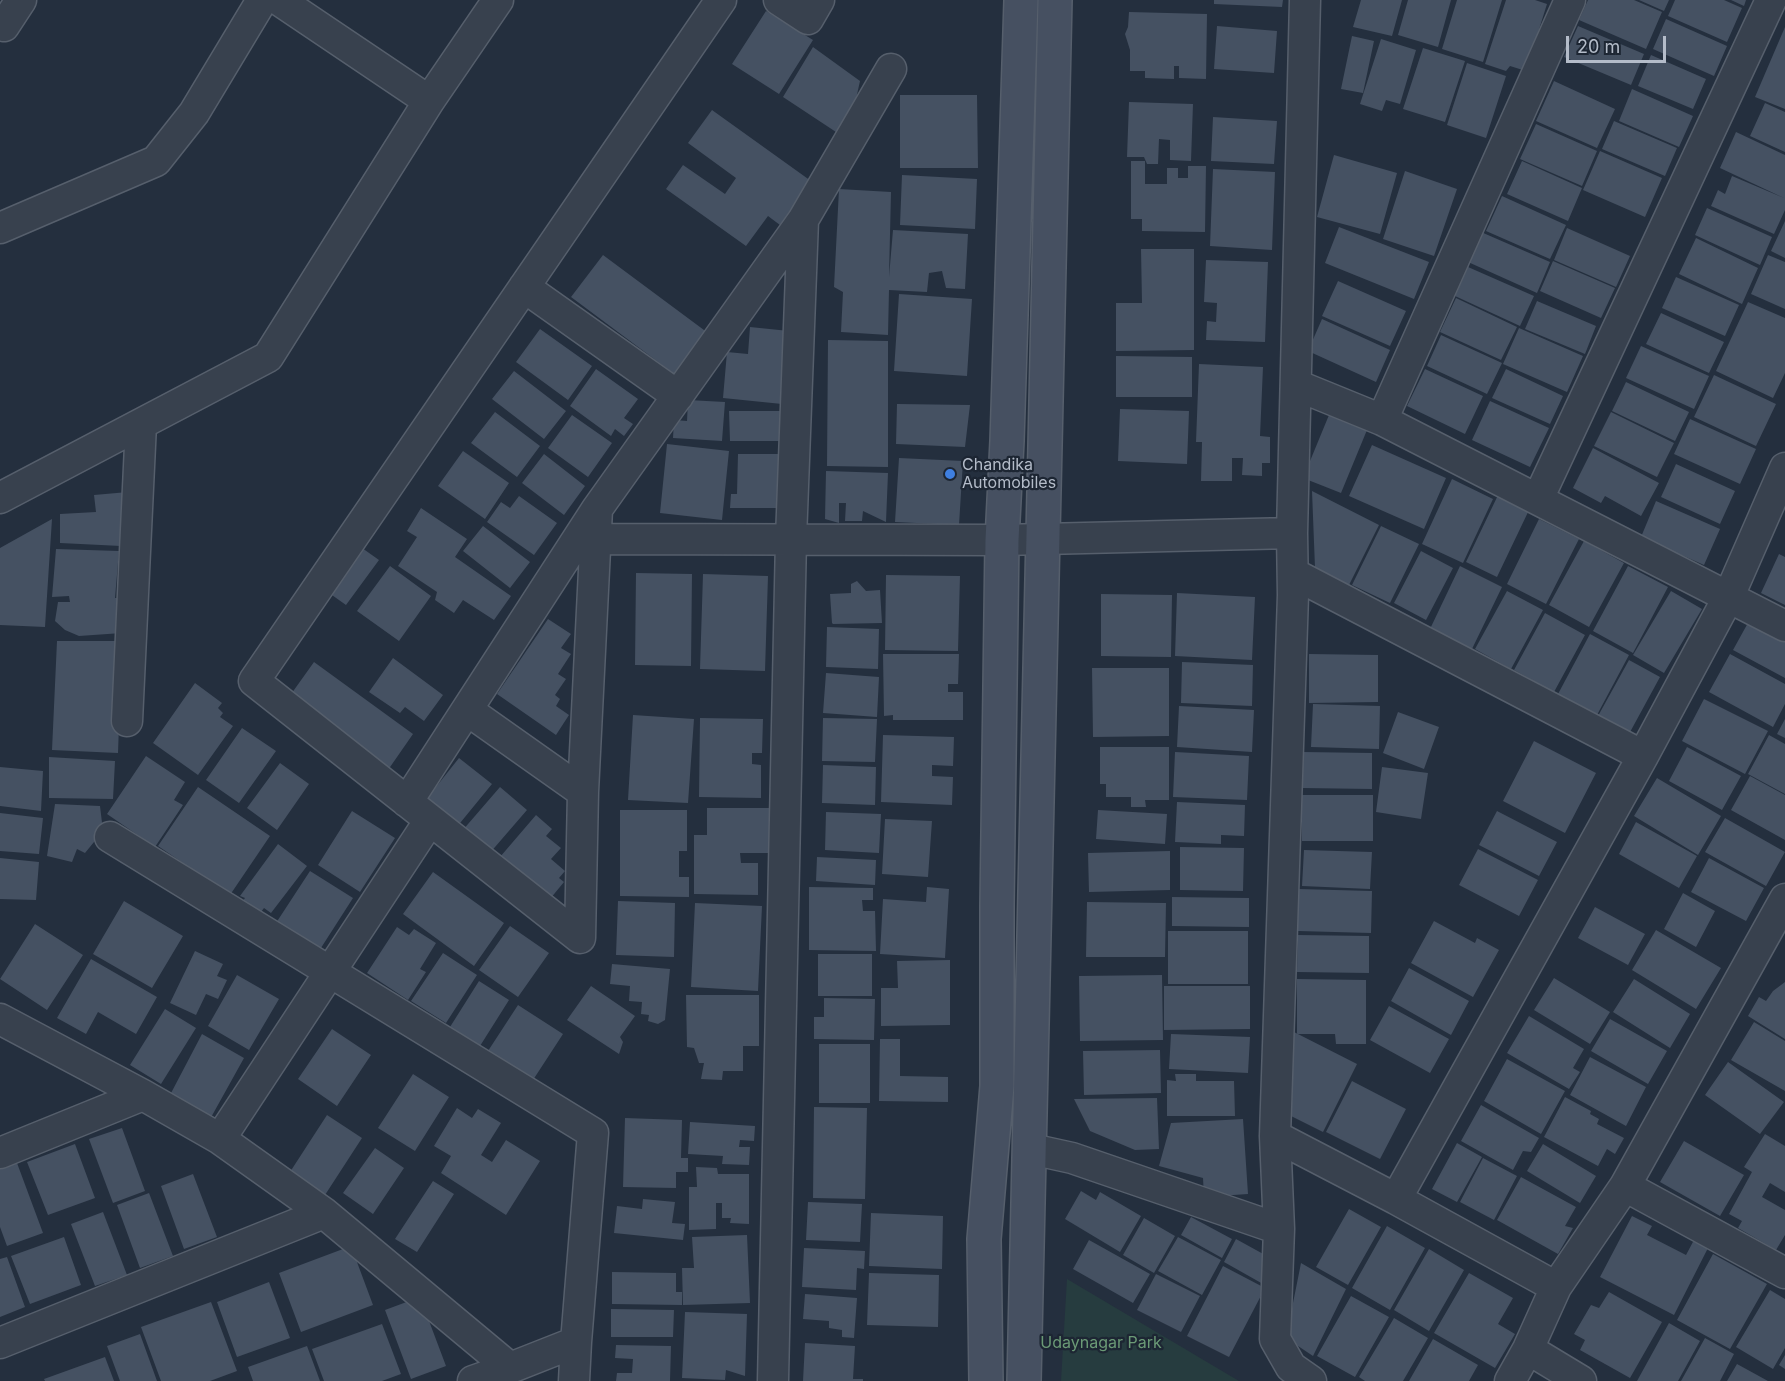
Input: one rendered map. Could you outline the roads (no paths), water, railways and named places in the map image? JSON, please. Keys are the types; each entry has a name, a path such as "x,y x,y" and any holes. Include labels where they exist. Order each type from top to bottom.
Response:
{"main road":[{"path":"986,1381 984,1239 997,1086 1002,540 1017,187 1022,0"},
{"path":"1024,1381 1055,0"}],"street":[{"path":"4,26 21,0"},
{"path":"0,228 156,161 194,113 262,0"},
{"path":"279,0 429,101"},
{"path":"0,498 268,357 429,101 498,0"},
{"path":"597,509 583,792 580,938 254,681 721,0"},
{"path":"779,0 808,19 819,0"},
{"path":"1305,0 1294,574 1275,1136 1279,1229 1275,1339 1291,1367 1311,1381"},
{"path":"1382,420 1570,0"},
{"path":"1538,499 1771,0"},
{"path":"407,802 597,509 803,220 891,69"},
{"path":"773,1381 791,539 803,220"},
{"path":"525,287 678,396"},
{"path":"1296,385 1382,420 1785,626"},
{"path":"127,721 141,424"},
{"path":"1396,1199 1643,756 1729,596 1785,468"},
{"path":"595,539 1002,540 1293,533"},
{"path":"1294,574 1643,756"},
{"path":"466,710 583,792"},
{"path":"220,1139 430,820"},
{"path":"110,837 329,973 593,1132 574,1381"},
{"path":"1510,1381 1528,1349 1556,1287 1625,1186 1785,899"},
{"path":"0,1019 220,1139 324,1213 510,1368"},
{"path":"0,1153 143,1095"},
{"path":"1275,1136 1556,1287"},
{"path":"1031,1149 1072,1158 1279,1229"},
{"path":"1625,1186 1785,1273"},
{"path":"0,1343 324,1213"},
{"path":"473,1381 576,1342"},
{"path":"1528,1349 1581,1381"}],"place":[{"name":"Chandika Automobiles","path":"950,474"}],"park label":[{"name":"Udaynagar Park","path":"1101,1343"}]}
